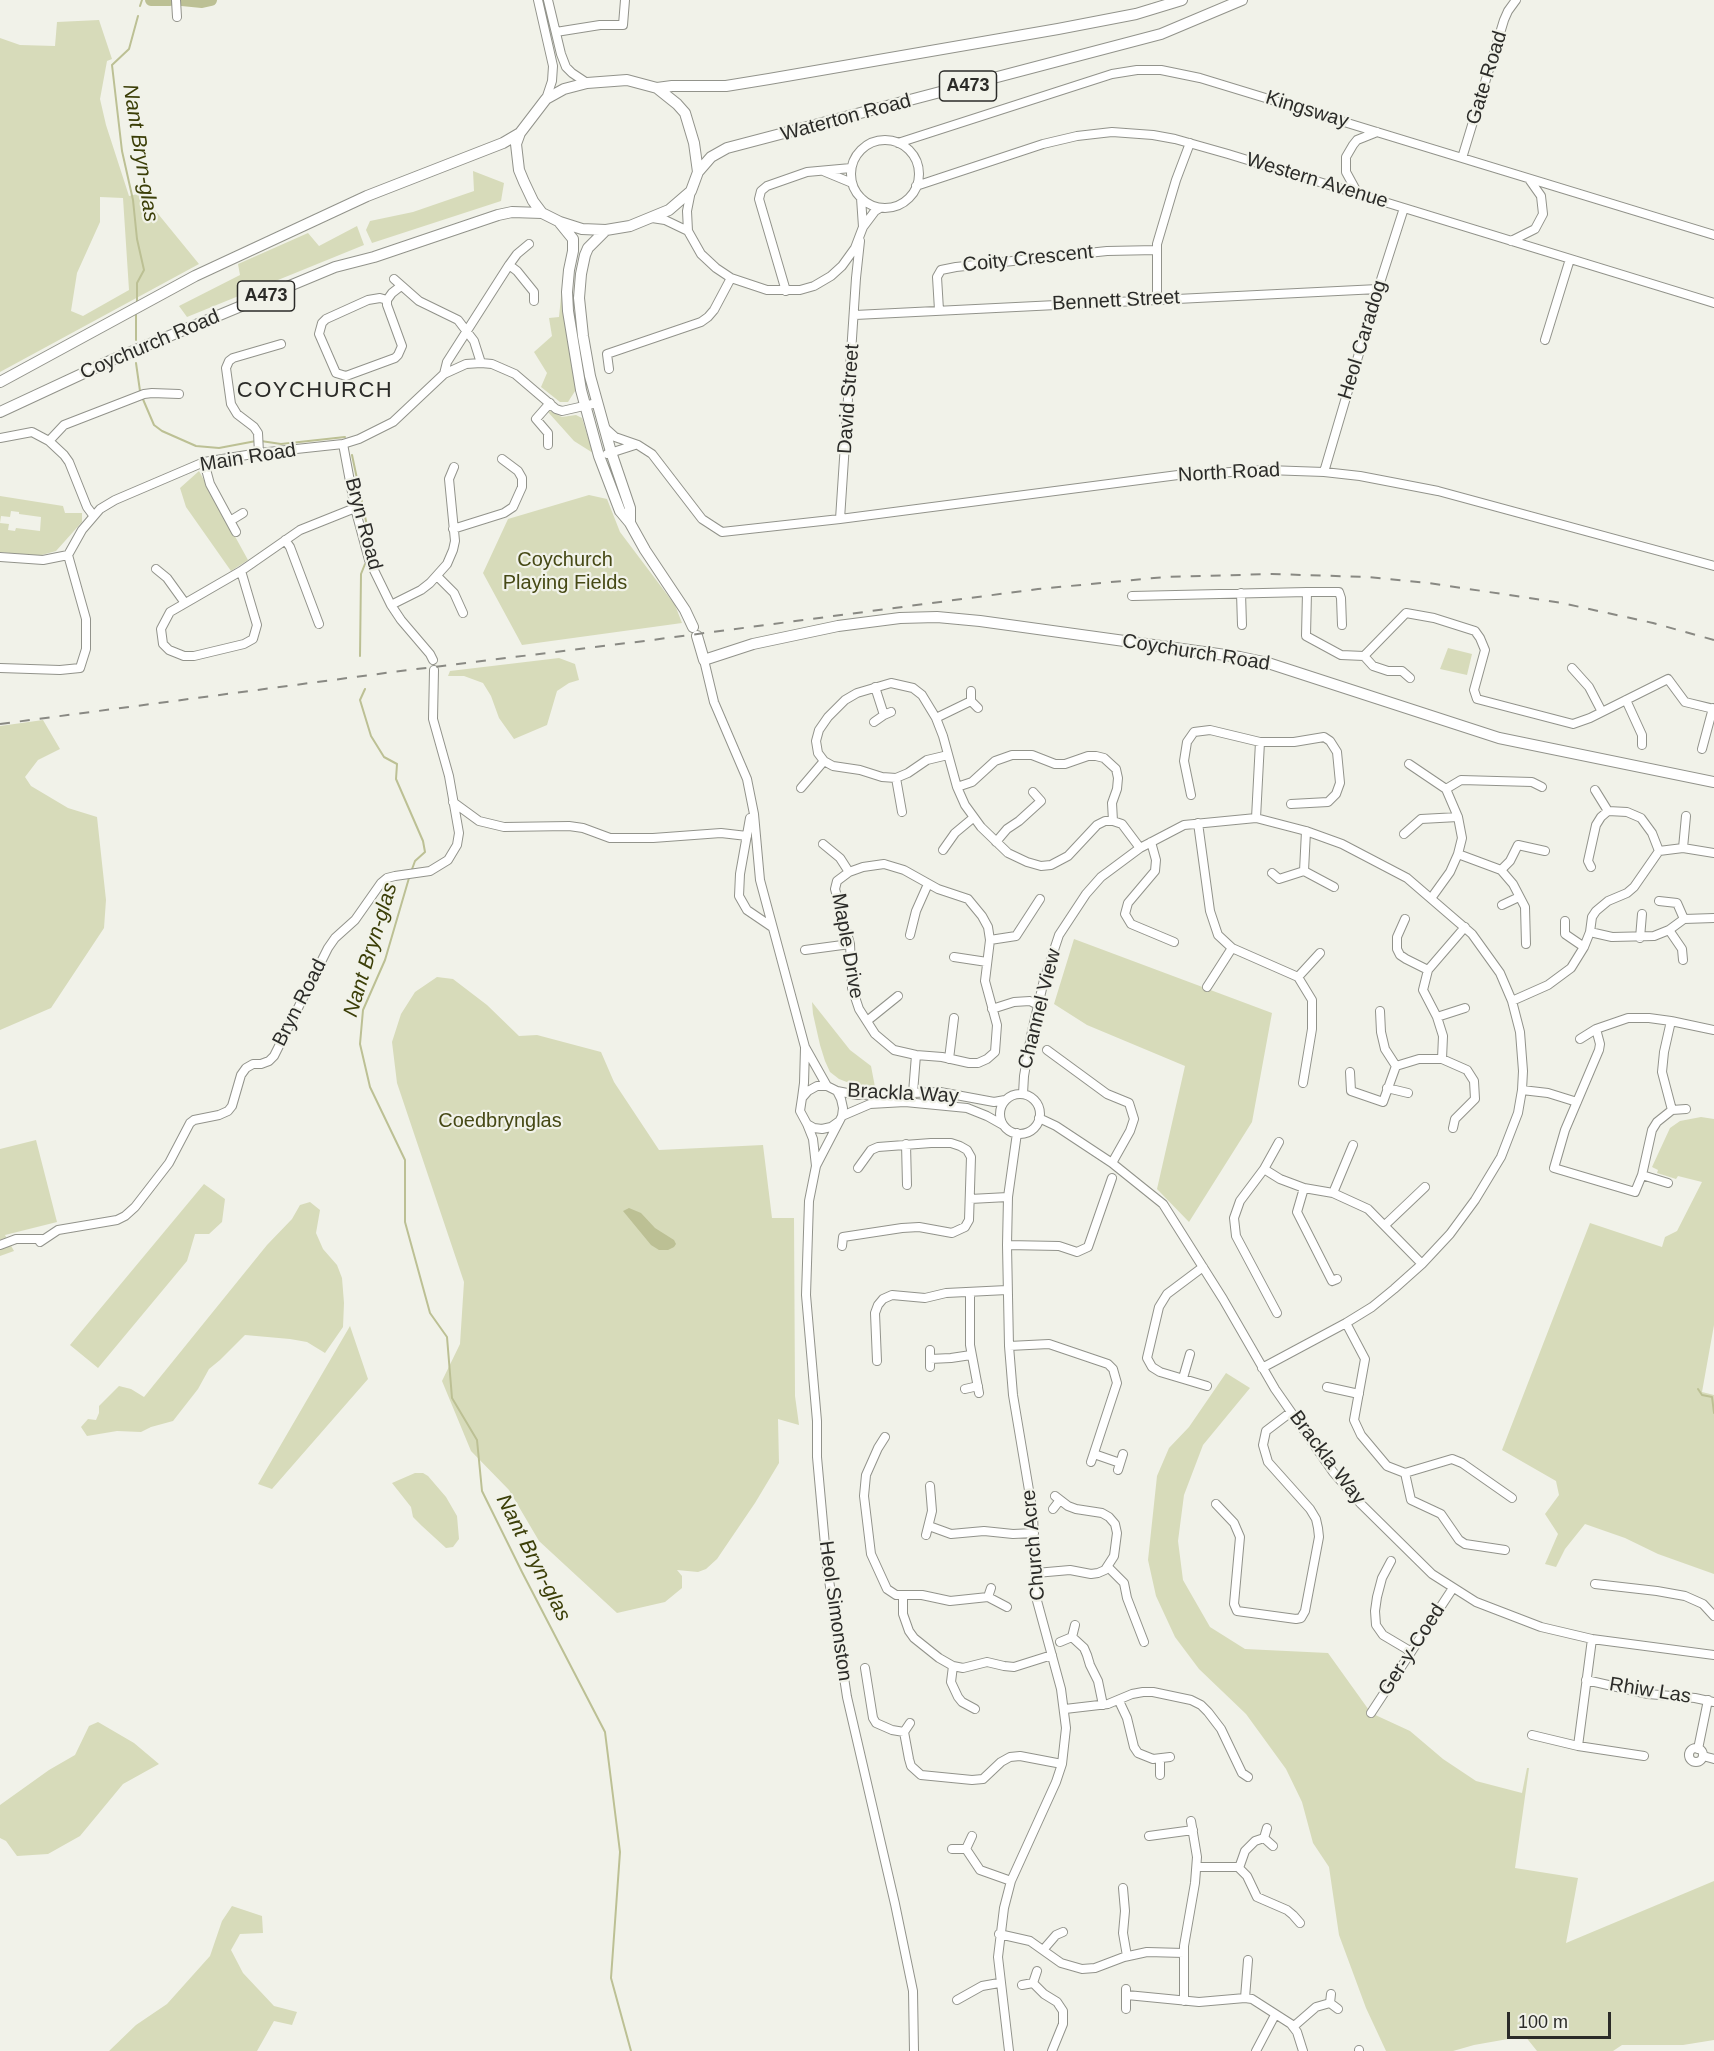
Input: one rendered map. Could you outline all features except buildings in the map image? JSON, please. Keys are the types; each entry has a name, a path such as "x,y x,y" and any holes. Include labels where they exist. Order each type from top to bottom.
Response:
{"main road":[{"name":"A473","path":"657,88 726,86 769,79 1058,29 1136,14 1182,0"},
{"name":"Waterton Road","path":"698,172 711,157 727,148 1161,34 1242,0"},
{"path":"606,80 627,80 657,88 677,104 685,114 694,143 698,172 691,190 669,210 630,226 606,230 582,229 542,213 529,194 519,170 516,144 520,133 546,99 564,89 606,80"},
{"name":"Coychurch Road","path":"0,382 195,276 368,196 503,143 520,133"},
{"name":"Coychurch Road","path":"0,412 114,359 335,267 374,257 505,213 542,213"},
{"path":"560,222 573,239 567,292 572,345 599,456 620,511 685,610 695,631 704,660"},
{"path":"606,230 593,242 585,255 579,297 583,336 597,403 610,452 630,508 630,523"},
{"name":"Coychurch Road","path":"704,660 753,644 867,622 937,617 980,621 1240,657 1289,670 1499,738 1714,782"}],"street":[{"path":"166,17 177,16 176,0"},
{"path":"538,0 553,66 552,81 546,99"},
{"path":"548,0 566,67 587,83"},
{"path":"555,32 600,25 623,25 625,0"},
{"name":"Gate Road","path":"1462,158 1504,20 1516,0"},
{"name":"Kingsway","path":"898,143 1098,78 1149,69 1171,71 1714,235"},
{"path":"1358,194 1346,172 1344,165 1346,158 1357,140 1377,132"},
{"name":"Western Avenue","path":"916,186 1042,144 1089,134 1138,133 1190,143 1714,303"},
{"path":"880,140 898,143 908,149 916,161 918,173 916,186 907,200 899,205 873,206 861,198 852,183 851,168 861,150 870,144 880,140"},
{"path":"1157,299 1157,250 1176,180 1190,143"},
{"path":"786,291 759,199 761,190 807,172 851,168"},
{"path":"820,170 852,183"},
{"path":"1511,241 1535,229 1543,214 1541,196 1528,178"},
{"path":"691,190 687,211 688,231 701,254 731,278 767,290 786,291 814,286 831,276 842,266 855,248 863,227 875,210 880,207"},
{"path":"861,198 863,227"},
{"name":"Heol Caradog","path":"1323,472 1404,208"},
{"path":"652,218 673,223 688,231"},
{"name":"David Street","path":"840,519 860,237"},
{"path":"444,374 447,362 517,254 529,244"},
{"name":"Coity Crescent","path":"939,310 937,276 941,270 1107,251 1157,250"},
{"path":"1545,340 1570,259"},
{"path":"510,265 534,292 534,301"},
{"path":"842,266 856,278"},
{"path":"609,369 606,354 701,322 708,317 731,278"},
{"path":"394,279 419,302 458,320 474,341 481,363"},
{"path":"387,300 380,298 369,300 326,319 322,323 320,334 336,373 346,376 399,355 402,345 388,309 387,300 401,286"},
{"name":"Bennett Street","path":"855,315 1378,289"},
{"path":"259,445 254,427 233,410 226,368 233,358 281,344"},
{"path":"444,374 466,364 492,364 515,374 556,409 562,411 597,403"},
{"name":"Main Road","path":"93,515 115,500 204,462 259,445 343,444 359,439 393,422 444,374"},
{"path":"49,441 64,425 141,396 152,393 179,394"},
{"path":"548,445 548,433 536,419 550,403"},
{"path":"604,426 615,437 638,445"},
{"path":"0,438 32,432 49,441 64,454 69,462 87,507 93,515 68,555 86,619 86,649 81,668 60,670 0,668"},
{"name":"Bryn Road","path":"343,444 369,560 391,605 433,660"},
{"path":"599,456 638,445"},
{"name":"North Road","path":"638,445 652,454 660,463 702,519 722,532 737,532 1178,475 1267,470 1360,476 1438,491 1714,566"},
{"path":"453,529 504,513 513,507 522,487 522,478 518,471 502,459"},
{"path":"204,462 210,484 236,532"},
{"path":"391,605 421,590 447,564 455,541 449,479 454,467"},
{"path":"241,571 257,625 253,639 244,644 194,656 175,654 163,644 161,629 170,612 241,571 300,530 356,508"},
{"path":"230,521 243,513"},
{"path":"285,540 290,547 319,624"},
{"path":"0,557 43,560 68,555"},
{"path":"156,569 167,578 184,603"},
{"path":"437,576 454,592 463,613"},
{"path":"1307,592 1306,636 1341,655 1364,656 1373,666 1388,671 1402,670 1410,678"},
{"path":"1132,596 1339,592 1342,625"},
{"path":"1241,593 1242,625"},
{"path":"1364,656 1406,613 1434,618 1475,631 1485,650 1474,690 1477,699 1573,724 1668,679 1685,702 1714,709 1710,738 1702,749"},
{"path":"704,660 714,702 747,779 760,880 805,1047 827,1086"},
{"path":"1572,668 1588,687 1602,712"},
{"path":"434,670 433,719 449,776 453,802 479,821 504,827 568,826 583,828 610,838 653,838 721,833 747,836"},
{"path":"948,754 927,760 896,778 882,777 860,770 846,769 824,761 818,753 816,741 823,723 845,700 857,693 891,683 913,688 922,695 936,718 948,754 957,787 973,818 1008,853 1041,866 1051,864 1068,856 1097,825 1105,821 1122,824 1140,848"},
{"path":"874,722 887,713 875,687"},
{"path":"936,718 971,696 978,708"},
{"path":"1626,700 1642,735 1642,745"},
{"path":"1191,795 1184,761 1187,742 1194,732 1210,730 1260,742 1294,742 1324,737 1330,741 1337,752 1340,783 1336,794 1328,802 1291,804"},
{"path":"1256,818 1260,742"},
{"path":"957,787 972,782 995,761 1012,755 1032,755 1054,764 1065,764 1088,756 1096,756 1104,758 1116,769 1118,778 1112,803 1113,821"},
{"path":"798,774 804,784 824,761"},
{"path":"1409,764 1446,789 1458,817 1462,838 1450,872 1431,897"},
{"path":"896,778 901,808 911,802"},
{"path":"1446,789 1461,780 1532,782 1542,787"},
{"path":"1595,790 1608,811"},
{"path":"996,842 1007,829 1041,801 1033,792"},
{"name":"Bryn Road","path":"0,1245 16,1239 41,1240 58,1230 117,1220 135,1207 159,1178 177,1150 186,1127 194,1119 224,1114 232,1106 241,1075 246,1068 269,1061 274,1056 304,993 335,938 355,920 387,878 430,871 440,867 448,860 453,853 459,833 453,802"},
{"path":"752,806 740,874 739,896 747,910 772,927"},
{"path":"1590,867 1588,861 1596,825 1600,816 1608,811 1626,812 1641,818 1647,825 1659,851"},
{"path":"1683,848 1686,816"},
{"path":"1404,834 1421,819 1458,817"},
{"path":"949,847 964,824 973,818"},
{"name":"Channel View","path":"1023,1094 1025,1066 1038,1005 1059,934 1086,894 1101,877 1140,848 1184,825 1256,818 1306,831 1342,844 1407,878 1472,934 1496,966 1512,1001 1520,1032 1522,1089 1518,1113 1501,1157 1460,1221 1422,1264 1372,1306 1346,1323 1262,1368"},
{"path":"1198,823 1210,911 1218,935 1232,948 1298,977 1312,1000 1312,1029 1302,1083"},
{"path":"1304,871 1306,831"},
{"path":"1151,842 1156,860 1155,871 1128,903 1125,914 1131,924 1174,942"},
{"path":"823,844 840,858 849,872"},
{"path":"1501,870 1510,861 1518,845 1545,851"},
{"path":"1512,1001 1539,990 1571,968 1584,947 1596,910 1635,887 1659,851 1683,848 1714,853"},
{"path":"1458,854 1501,870 1513,884 1525,907 1526,944"},
{"name":"Maple Drive","path":"990,940 988,927 968,899 938,889 904,870 884,864 863,867 849,872 837,881 835,889 850,944 852,988 859,1009 875,1034 894,1050 978,1063 995,1052 997,1025 992,1009"},
{"path":"1272,873 1280,879 1304,871 1334,887"},
{"path":"910,935 916,911 928,884"},
{"path":"1502,904 1519,897"},
{"path":"1038,1005 1030,1001 1014,1002 992,1009 985,981 990,940 1016,936 1040,899"},
{"path":"1659,901 1677,903 1684,919"},
{"path":"1640,938 1642,914"},
{"path":"1590,932 1612,937 1640,938 1670,930 1684,919 1714,918"},
{"path":"1405,919 1397,937 1397,949 1406,959 1428,970"},
{"path":"1565,921 1565,934 1584,947"},
{"path":"1442,1059 1443,1036 1437,1017 1423,990 1428,970 1465,927"},
{"path":"1670,930 1682,949 1683,960"},
{"path":"805,950 850,944"},
{"path":"1207,987 1232,948"},
{"path":"1298,977 1320,953"},
{"path":"954,957 987,962"},
{"path":"867,1022 898,996"},
{"path":"1437,1017 1465,1008"},
{"path":"1380,1011 1385,1049 1396,1066"},
{"path":"949,1059 954,1018"},
{"path":"1580,1039 1596,1029 1628,1018 1671,1021 1714,1030"},
{"path":"1671,1021 1662,1072 1671,1110"},
{"path":"1596,1029 1600,1044 1599,1050 1565,1130 1554,1168 1635,1192 1642,1175 1652,1130 1657,1122 1671,1110 1686,1109"},
{"path":"802,1098 817,1086 827,1086 837,1091 842,1099 840,1119 831,1127 814,1128 807,1124 800,1112 805,1047"},
{"path":"1047,1050 1107,1094 1129,1103 1134,1119 1130,1131 1112,1162"},
{"path":"914,1093 916,1055"},
{"path":"1396,1066 1419,1059 1442,1059 1467,1070 1474,1081 1475,1099 1455,1119 1453,1128"},
{"path":"1350,1072 1351,1091 1383,1102 1396,1066"},
{"path":"1387,1088 1408,1093"},
{"path":"1522,1089 1548,1093 1577,1102"},
{"name":"Brackla Way","path":"837,1091 857,1095 940,1092 994,1102 1005,1100"},
{"path":"1023,1094 1031,1097 1040,1110 1036,1126 1024,1133 1008,1130 1000,1117 1005,1100 1023,1094"},
{"name":"Brackla Way","path":"840,1119 870,1104 905,1102 967,1108 1003,1125"},
{"name":"Brackla Way","path":"1039,1118 1056,1126 1112,1162 1163,1204 1262,1368 1334,1472 1361,1504 1432,1574 1476,1602 1523,1622 1564,1634 1714,1655"},
{"name":"Heol Simonston","path":"840,1119 816,1166 809,1201 806,1295 816,1401 817,1457 827,1567 847,1697 913,1991 914,2051"},
{"name":"Heol Simonston","path":"807,1124 813,1139 816,1166"},
{"name":"Church Acre","path":"1009,2051 999,1983 999,1934 1011,1881 1056,1782 1062,1764 1066,1736 1065,1709 1036,1597 1031,1494 1013,1395 1009,1346 1008,1197 1017,1133"},
{"path":"1277,1313 1236,1236 1234,1218 1240,1201 1264,1169 1279,1142"},
{"path":"843,1237 919,1227 952,1233 960,1231 969,1220 970,1156 967,1150 951,1143 878,1147 871,1150 858,1168"},
{"path":"906,1144 907,1185"},
{"path":"1333,1193 1353,1145"},
{"path":"1264,1169 1280,1179 1304,1188 1333,1193 1368,1209 1422,1264"},
{"path":"1642,1175 1668,1183"},
{"path":"1007,1245 1059,1246 1077,1252 1083,1250 1091,1242 1111,1181 1120,1188"},
{"path":"1385,1225 1425,1187"},
{"path":"1304,1188 1297,1212 1332,1281 1336,1279"},
{"path":"970,1199 1008,1197"},
{"path":"1203,1267 1167,1294 1159,1307 1147,1358 1160,1372 1208,1386"},
{"path":"887,1354 877,1357 875,1313 883,1299 892,1295 925,1298 946,1293 1007,1290"},
{"path":"965,1389 979,1390 971,1355 970,1292"},
{"path":"1346,1323 1365,1359 1354,1420 1360,1435 1387,1466 1405,1473 1452,1458 1512,1498"},
{"path":"1009,1346 1049,1344 1108,1364 1113,1369 1117,1383 1093,1458 1121,1462"},
{"path":"1183,1378 1190,1354"},
{"path":"930,1358 971,1355"},
{"path":"1327,1387 1359,1394"},
{"path":"1216,1504 1234,1523 1239,1537 1234,1604 1237,1611 1300,1618 1305,1611 1319,1537 1318,1528 1310,1509 1268,1462 1263,1445 1266,1431 1292,1412"},
{"path":"872,1436 883,1440 866,1475 864,1486 868,1540 870,1554 887,1589 891,1593 903,1596 922,1595 950,1601 988,1597 1007,1607"},
{"path":"1405,1473 1411,1500 1441,1514 1465,1544 1505,1550"},
{"path":"930,1486 932,1504 927,1531 951,1534 984,1531 1013,1534 1034,1533"},
{"path":"1036,1573 1070,1570 1091,1574 1105,1570 1111,1563 1117,1544 1115,1524 1102,1513 1076,1509 1057,1498 1053,1509"},
{"path":"1391,1562 1382,1578 1377,1597 1376,1626 1383,1635 1410,1651"},
{"path":"1108,1567 1124,1583 1143,1638 1152,1630"},
{"path":"1595,1584 1685,1596 1703,1604 1714,1616"},
{"path":"988,1597 991,1588"},
{"name":"Ger-y-Coed","path":"1371,1713 1452,1588"},
{"path":"903,1596 903,1614 909,1631 914,1638 939,1658 953,1666 963,1668 987,1662 1014,1666 1052,1654"},
{"path":"1072,1637 1075,1624"},
{"path":"1060,1641 1072,1637"},
{"path":"1072,1637 1084,1648 1098,1681 1103,1705"},
{"path":"1578,1746 1592,1639"},
{"path":"953,1666 951,1682 962,1702 975,1709"},
{"path":"865,1668 873,1718 876,1723 904,1732"},
{"name":"Rhiw Las","path":"1587,1680 1648,1694 1711,1701"},
{"path":"1065,1709 1103,1705 1143,1692 1154,1692 1191,1700 1208,1712 1242,1773 1248,1777"},
{"path":"1119,1701 1127,1718 1134,1748 1138,1753 1160,1760 1170,1757"},
{"path":"1711,1701 1700,1752 1714,1759"},
{"path":"957,1711 962,1702"},
{"path":"910,1723 904,1732 911,1766 921,1775 928,1777 983,1779 1001,1762 1010,1757 1020,1756 1062,1764"},
{"path":"1532,1735 1578,1746 1644,1756"},
{"path":"1612,1751 1614,1740"},
{"path":"1160,1760 1160,1775"},
{"path":"1156,1824 1154,1835 1192,1826 1196,1844 1197,1866 1184,1953 1184,2001"},
{"path":"1239,1868 1245,1851 1255,1841 1264,1838 1268,1828"},
{"path":"966,1849 972,1836"},
{"path":"1264,1838 1273,1846"},
{"path":"952,1849 966,1849"},
{"path":"966,1849 980,1870 1011,1881"},
{"path":"1197,1866 1239,1868 1250,1880 1257,1897 1287,1910 1297,1920 1302,1910"},
{"path":"1112,1896 1124,1892 1125,1911 1122,1933 1126,1956"},
{"path":"1043,1950 1056,1935 1064,1932"},
{"path":"999,1934 1030,1941 1061,1963 1082,1969 1095,1968 1126,1956 1147,1952 1184,1953"},
{"path":"1245,1998 1251,1965"},
{"path":"1033,1983 1037,1971"},
{"path":"959,1986 960,1998 982,1986 999,1983"},
{"path":"1022,1985 1033,1983"},
{"path":"1033,1983 1057,2002 1063,2011 1063,2024 1052,2051"},
{"path":"1126,2009 1127,1992 1199,2002 1245,1998 1252,2000 1293,2027 1303,2051"},
{"path":"1293,2027 1330,1998 1338,2009"},
{"path":"1256,2051 1275,2015"}],"green space":[{"path":"99,20 112,59 107,61 100,99 129,196 141,193 199,264 0,372 0,38 20,45 55,46 57,22","holes":["100,197 123,198 129,290 83,316 71,311 77,273 100,222"]},
{"path":"473,171 504,183 501,201 372,243 366,230 370,221 413,212 474,191"},
{"path":"357,226 364,245 187,317 179,306 240,275 238,264 308,233 319,246"},
{"path":"562,287 577,388 568,402 560,402 541,387 547,373 534,352 552,336 549,318 559,317"},
{"path":"548,412 562,417 576,415 582,418 593,453 574,441"},
{"path":"199,471 248,560 231,571 186,507 180,488"},
{"name":"Coychurch Playing Fields","path":"589,495 607,499 620,532 675,605 682,623 522,645 483,573 508,519"},
{"path":"0,496 63,506 65,513 82,513 82,522 56,551 38,556 0,552","holes":["11,511 41,517 40,531 16,528 15,531 8,530 9,524 0,523 1,516 10,517"]},
{"path":"1448,648 1472,654 1467,675 1440,669"},
{"path":"559,658 575,664 579,680 557,691 547,725 514,739 499,718 491,696 483,683 464,676 448,676 450,671"},
{"path":"43,720 60,749 38,760 25,777 31,786 68,808 97,817 106,900 104,928 51,1008 0,1030 0,726"},
{"path":"1074,939 1272,1013 1252,1122 1189,1222 1157,1189 1185,1066 1087,1025 1054,1004"},
{"name":"Coedbrynglas","path":"437,977 453,979 487,1005 519,1036 537,1035 601,1052 614,1082 659,1150 763,1145 772,1218 794,1218 795,1396 799,1425 778,1419 779,1463 755,1503 717,1559 706,1569 698,1572 677,1570 682,1576 682,1588 665,1602 617,1613 539,1541 509,1490 471,1451 442,1381 460,1344 464,1282 397,1083 392,1042 401,1014 415,992"},
{"path":"812,1002 850,1050 871,1066 875,1087 852,1084 839,1079 830,1072 820,1045"},
{"path":"1701,1117 1714,1119 1714,1325 1702,1392 1714,1395 1714,1574 1585,1524 1565,1549 1556,1567 1545,1564 1558,1534 1545,1514 1559,1495 1556,1481 1502,1450 1590,1223 1662,1247 1665,1237 1677,1231 1702,1182 1678,1176 1676,1179 1657,1173 1658,1170 1652,1167 1670,1128 1680,1121"},
{"path":"36,1140 57,1222 5,1235 14,1251 0,1256 0,1149"},
{"path":"204,1184 225,1199 222,1222 209,1234 195,1234 187,1261 98,1368 70,1345"},
{"path":"310,1202 320,1210 316,1233 323,1249 337,1265 342,1278 343,1327 325,1353 307,1342 245,1335 209,1369 198,1389 173,1421 141,1432 117,1431 87,1436 81,1427 88,1419 96,1420 99,1406 119,1386 131,1389 144,1397 267,1245 292,1219 300,1205"},
{"path":"350,1326 368,1379 272,1489 258,1484"},
{"path":"1226,1373 1250,1388 1203,1445 1184,1495 1178,1541 1183,1580 1210,1627 1245,1649 1328,1653 1371,1713 1410,1731 1443,1759 1476,1781 1522,1793 1527,1768 1529,1768 1515,1868 1578,1878 1566,1943 1714,1881 1714,2040 1683,2045 1622,2045 1613,2051 1537,2051 1525,2036 1453,2051 1386,2051 1366,2008 1339,1935 1329,1867 1313,1843 1302,1802 1286,1769 1246,1714 1199,1669 1175,1637 1156,1596 1148,1560 1157,1476 1169,1448 1189,1427"},
{"path":"415,1473 428,1476 446,1497 457,1516 459,1539 453,1547 446,1548 413,1517 411,1507 392,1483"},
{"path":"98,1722 134,1743 159,1764 123,1784 80,1836 48,1854 17,1856 6,1841 0,1838 0,1805 49,1770 75,1755 89,1726"},
{"path":"232,1906 262,1916 263,1933 240,1934 231,1950 243,1973 274,2006 297,2012 292,2025 274,2021 257,2051 109,2051 136,2025 167,2004 210,1956 222,1921"}],"shaded area":[{"path":"629,1208 641,1213 655,1228 674,1240 676,1244 674,1247 659,1250 651,1245 623,1211"}],"waterway":[{"name":"Nant Bryn-glas","path":"140,6 142,0"},
{"path":"151,0 170,0"},
{"path":"182,0 202,2 211,0"},
{"name":"Nant Bryn-glas","path":"137,302 137,283 144,270 137,239 133,200 122,151 112,65 129,49 138,16"},
{"name":"Nant Bryn-glas","path":"136,315 136,340"},
{"name":"Nant Bryn-glas","path":"136,363 140,391"},
{"name":"Nant Bryn-glas","path":"142,397 154,425 196,446 219,448 256,441"},
{"name":"Nant Bryn-glas","path":"261,441 281,444 345,437"},
{"name":"Nant Bryn-glas","path":"352,455 373,554"},
{"name":"Nant Bryn-glas","path":"360,656 361,574 365,564"},
{"name":"Nant Bryn-glas","path":"365,689 360,700 371,736 384,757 397,764 396,779 423,841 425,852 415,861 411,872"},
{"name":"Nant Bryn-glas","path":"409,878 385,960 363,1010 360,1044 370,1087 405,1160 405,1222 430,1313 447,1337 452,1398 477,1440 482,1491 605,1732 620,1852 611,1978 631,2051"},
{"path":"1698,1389 1702,1395 1712,1397 1714,1413"}],"railway":[{"path":"0,724 1038,589 1165,577 1272,574 1367,577 1429,583 1562,603 1653,623 1714,640"}],"district":[{"name":"COYCHURCH","path":"315,391"}]}
